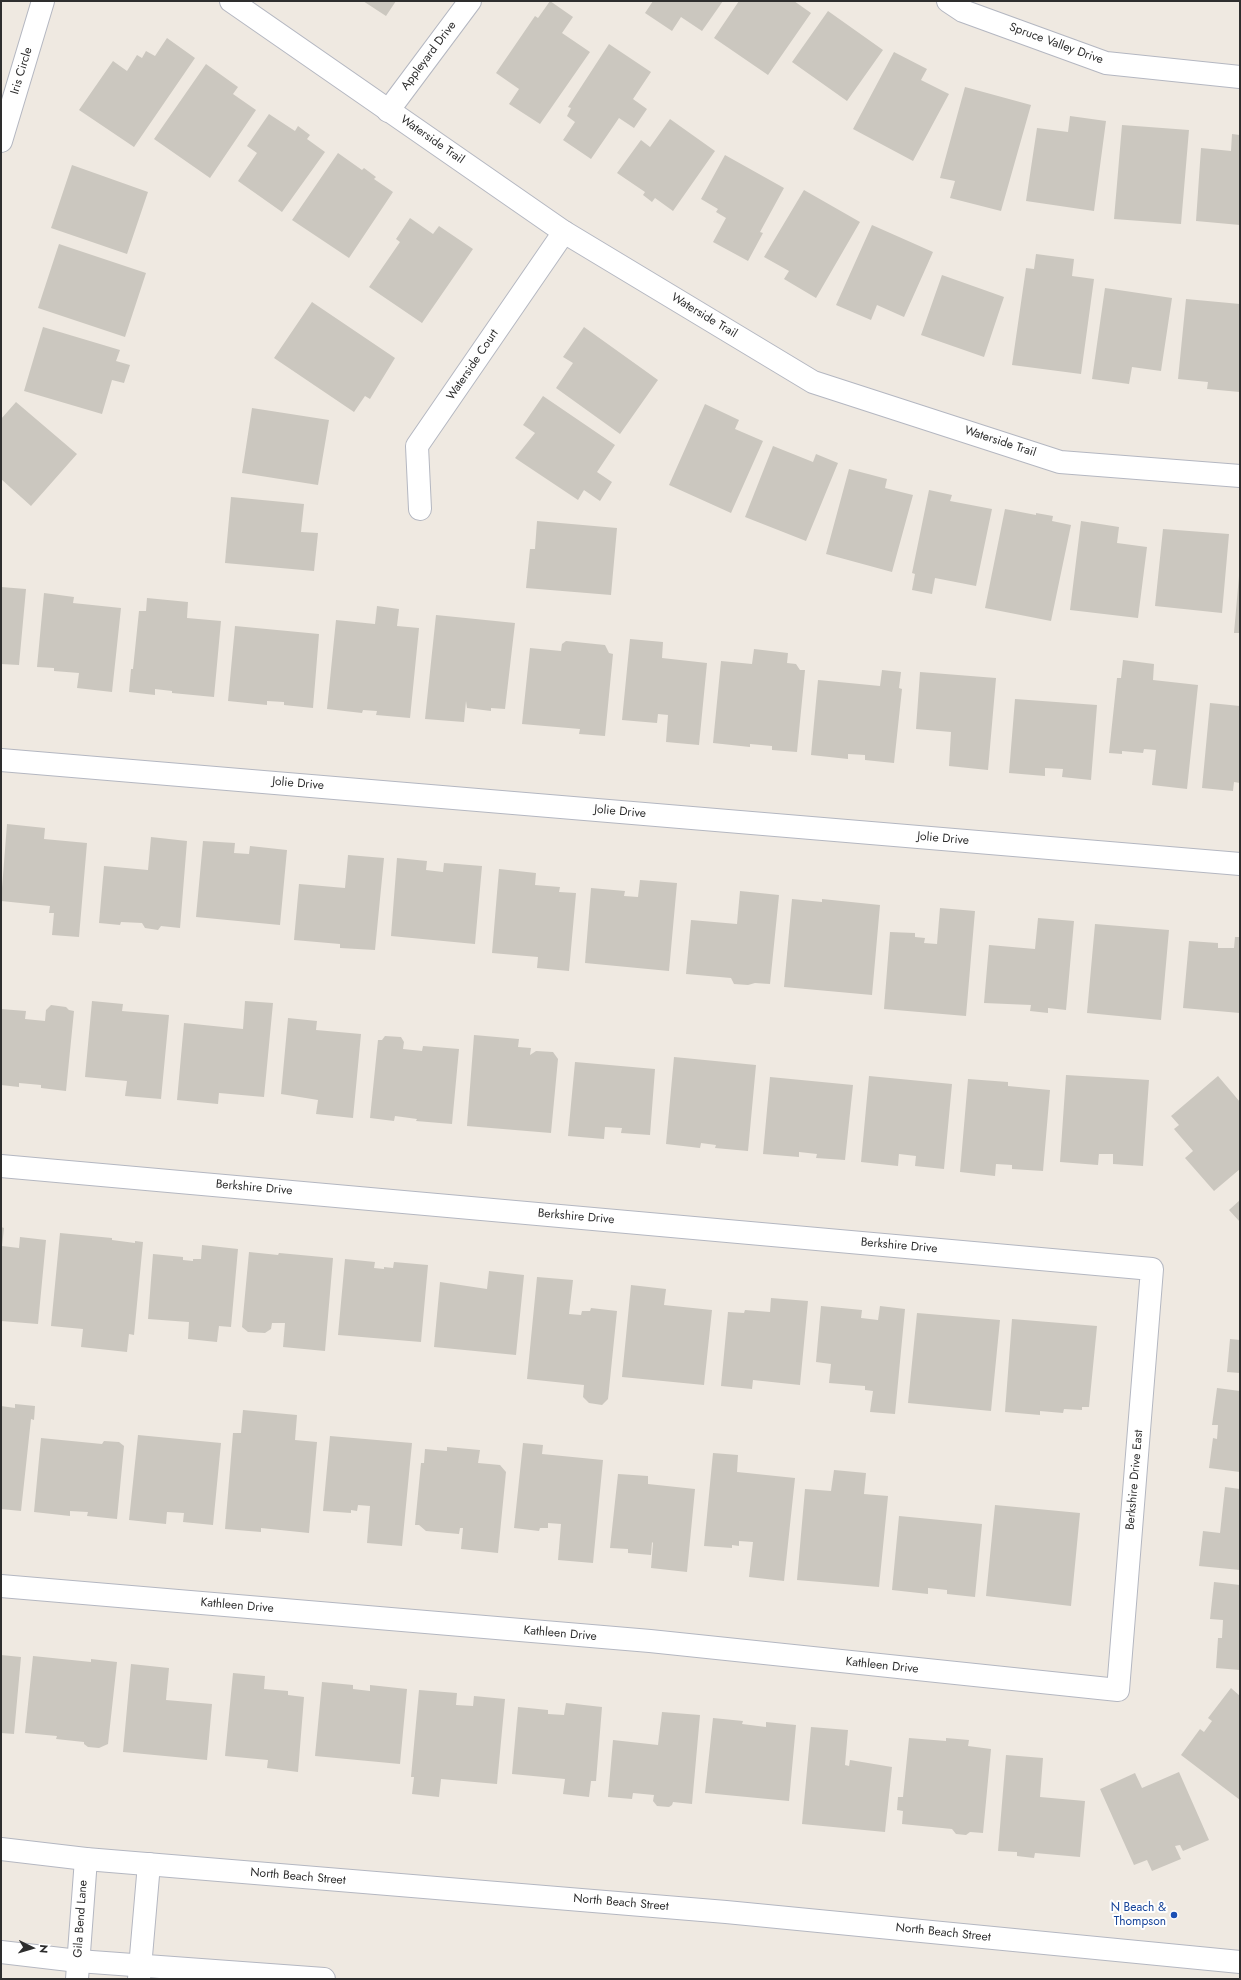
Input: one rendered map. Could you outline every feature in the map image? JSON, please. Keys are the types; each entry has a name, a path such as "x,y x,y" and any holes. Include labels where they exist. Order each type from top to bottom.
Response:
{"street":[{"name":"Iris Circle","path":"1,141 43,1"},
{"name":"Waterside Trail","path":"231,1 564,232 813,382 1060,462 1240,476"},
{"name":"Appleyard Drive","path":"388,111 470,1"},
{"name":"Spruce Valley Drive","path":"948,1 963,11 1106,63 1240,77"},
{"name":"Waterside Court","path":"420,508 417,446 564,232"},
{"name":"Jolie Drive","path":"1,760 1240,864"},
{"name":"Berkshire Drive","path":"1,1166 1152,1269"},
{"name":"Berkshire Drive East","path":"1118,1690 1152,1269"},
{"name":"Kathleen Drive","path":"1,1586 650,1641 1118,1690"},
{"name":"North Beach Street","path":"1,1849 86,1859 726,1912 1240,1962"},
{"name":"Gila Bend Lane","path":"77,1970 86,1859"},
{"path":"139,1971 149,1864"},
{"path":"1,1952 77,1970 139,1971 324,1979"}],"building":[{"path":"363,1 396,1 386,16"},
{"path":"550,1 573,17 562,33 590,52 540,124 509,104 519,89 496,73 535,16 538,18"},
{"path":"653,1 723,1 702,31 681,17 672,31 645,13"},
{"path":"739,1 794,1 811,13 768,75 714,38"},
{"path":"828,11 883,50 847,101 792,62"},
{"path":"167,38 195,58 134,147 79,110 113,61 127,71 137,55 142,58 146,51 155,56"},
{"path":"609,44 651,72 633,99 647,109 634,128 619,118 591,159 563,140 575,122 567,116 571,108 568,107"},
{"path":"894,52 927,69 921,80 949,94 913,161 853,129"},
{"path":"206,64 238,87 233,94 256,110 210,178 154,139"},
{"path":"965,87 1031,105 1001,211 950,198 955,181 940,178"},
{"path":"269,114 295,131 298,126 310,135 307,139 325,152 282,212 238,181 257,153 247,146"},
{"path":"1070,116 1106,121 1094,211 1026,201 1037,128 1068,132"},
{"path":"670,119 715,151 673,211 655,198 652,202 643,195 645,192 617,173 641,140 650,147"},
{"path":"1122,125 1189,130 1181,224 1114,219"},
{"path":"1232,134 1240,135 1240,225 1196,221 1201,148 1231,151"},
{"path":"338,153 362,170 364,168 376,177 374,179 393,192 349,258 292,220"},
{"path":"725,155 784,188 760,232 763,233 748,261 713,242 726,218 716,212 718,209 701,199"},
{"path":"72,165 148,192 127,254 51,228"},
{"path":"804,190 860,222 816,298 784,279 789,271 764,257"},
{"path":"410,218 433,234 439,226 473,249 422,323 369,287 400,242 396,239"},
{"path":"872,225 933,252 904,317 877,305 871,320 836,305"},
{"path":"59,244 146,273 125,337 38,308"},
{"path":"1036,254 1074,259 1072,276 1094,279 1081,374 1012,365 1026,268 1034,269"},
{"path":"942,275 1004,297 984,357 921,335"},
{"path":"1105,288 1172,298 1161,371 1132,367 1129,384 1092,379"},
{"path":"1186,299 1240,304 1240,392 1207,389 1208,382 1178,379"},
{"path":"312,302 395,358 370,399 365,396 354,412 274,358"},
{"path":"43,327 120,350 116,361 130,365 124,383 112,380 102,414 24,391"},
{"path":"584,327 658,380 620,434 556,388 573,363 563,357"},
{"path":"543,396 615,445 597,472 612,482 600,501 584,490 578,500 515,458 535,433 523,425"},
{"path":"16,402 77,454 31,506 1,479 1,419"},
{"path":"705,404 739,420 735,429 763,441 731,513 669,485"},
{"path":"252,408 329,420 318,485 242,473"},
{"path":"773,446 813,462 816,454 838,463 806,541 745,517"},
{"path":"849,469 887,479 885,488 913,495 892,572 826,554"},
{"path":"929,490 952,495 950,501 992,509 976,586 935,578 932,594 912,590 915,574 912,573"},
{"path":"231,497 304,504 301,532 318,533 314,571 225,563"},
{"path":"1005,509 1036,515 1036,513 1053,516 1052,521 1071,525 1051,621 985,608"},
{"path":"537,521 617,528 611,595 526,588 530,549 535,549"},
{"path":"1081,521 1119,527 1117,543 1147,547 1138,618 1070,610"},
{"path":"1163,529 1229,534 1222,613 1155,606"},
{"path":"1239,576 1240,633 1234,633"},
{"path":"1,587 26,589 19,665 1,664"},
{"path":"44,593 74,597 73,603 121,608 112,692 77,688 79,673 54,671 54,668 37,667"},
{"path":"147,598 188,602 187,618 221,621 214,697 172,693 172,691 155,689 155,695 129,692 139,611 146,611"},
{"path":"377,606 399,609 397,626 419,628 410,718 376,715 377,711 363,710 362,713 327,709 336,620 375,624"},
{"path":"436,615 515,623 505,709 491,708 491,711 467,708 466,701 464,722 425,719"},
{"path":"235,626 319,634 313,708 284,705 284,702 267,701 267,705 228,701"},
{"path":"630,639 663,642 662,658 707,663 699,745 666,742 668,715 658,714 657,723 622,720"},
{"path":"566,641 605,645 609,653 613,654 605,736 579,734 580,729 522,724 530,648 561,651 562,644"},
{"path":"754,649 788,653 787,663 796,664 800,670 805,670 797,752 772,750 772,746 750,744 750,747 713,743 721,661 752,664"},
{"path":"1123,660 1154,664 1153,680 1198,685 1187,789 1152,785 1156,750 1144,749 1143,753 1122,751 1122,754 1109,753 1117,678 1121,678"},
{"path":"882,670 901,672 899,688 902,689 894,763 865,760 865,755 848,754 848,759 811,755 818,680 880,686"},
{"path":"920,672 996,678 988,770 949,766 951,732 916,729"},
{"path":"1015,699 1097,705 1091,780 1062,777 1063,769 1045,768 1045,776 1009,773"},
{"path":"1210,703 1240,706 1240,783 1234,782 1233,791 1202,788"},
{"path":"7,824 45,828 44,839 87,843 79,937 52,935 54,913 49,913 50,906 1,901"},
{"path":"151,837 187,841 180,928 161,926 158,930 145,928 142,923 121,922 120,925 99,923 104,866 148,870"},
{"path":"203,841 235,843 234,853 249,854 250,846 287,850 280,925 196,917"},
{"path":"348,855 384,858 375,950 340,948 340,944 294,940 299,884 345,888"},
{"path":"397,858 427,861 426,870 443,872 444,863 482,866 475,944 391,936"},
{"path":"499,869 536,873 535,885 560,887 559,892 576,893 569,971 537,968 538,957 492,953"},
{"path":"640,880 677,883 669,971 585,963 591,888 625,891 624,896 638,897"},
{"path":"740,891 779,895 770,984 734,984 731,978 686,974 691,920 737,924"},
{"path":"792,899 822,902 822,899 880,905 872,995 784,987"},
{"path":"940,908 975,911 966,1016 884,1009 890,932 915,933 915,937 925,938 924,943 937,944"},
{"path":"1038,918 1074,921 1066,1010 1048,1008 1048,1013 1030,1011 1031,1005 984,1003 989,945 1035,949"},
{"path":"1095,924 1169,930 1161,1020 1087,1013"},
{"path":"1235,937 1240,937 1240,1013 1183,1008 1189,941 1218,943 1218,948 1234,948"},
{"path":"92,1001 123,1004 122,1011 169,1015 161,1099 125,1096 127,1081 85,1077"},
{"path":"245,1001 273,1003 264,1097 219,1093 218,1104 177,1100 184,1023 243,1029"},
{"path":"51,1005 66,1007 69,1010 74,1011 66,1091 41,1088 41,1085 19,1083 19,1087 1,1085 1,1009 26,1011 25,1019 45,1021 46,1010"},
{"path":"288,1018 317,1021 316,1030 361,1034 353,1118 316,1114 318,1100 281,1094"},
{"path":"474,1035 519,1039 518,1047 531,1048 530,1055 536,1051 553,1052 558,1059 551,1133 467,1126"},
{"path":"385,1036 401,1037 404,1042 403,1049 422,1051 423,1046 459,1049 452,1124 416,1121 417,1119 395,1116 394,1121 370,1118 378,1040 382,1040"},
{"path":"674,1057 756,1065 748,1151 715,1148 716,1145 701,1143 700,1148 666,1144"},
{"path":"575,1062 655,1069 650,1135 621,1133 622,1128 605,1127 604,1139 568,1136"},
{"path":"1066,1075 1149,1080 1143,1166 1113,1164 1113,1154 1099,1154 1098,1165 1060,1162"},
{"path":"869,1076 952,1084 944,1169 915,1166 916,1156 899,1154 898,1166 861,1162"},
{"path":"1218,1076 1240,1102 1240,1169 1214,1191 1185,1158 1193,1151 1174,1129 1179,1125 1171,1116"},
{"path":"770,1077 853,1085 845,1160 816,1158 817,1154 799,1152 799,1157 763,1154"},
{"path":"968,1079 1008,1082 1008,1086 1050,1090 1043,1171 1012,1169 1012,1165 996,1164 995,1176 960,1172"},
{"path":"1240,1200 1240,1222 1229,1210"},
{"path":"1,1227 4,1228 2,1246 19,1248 20,1237 46,1240 38,1324 1,1321"},
{"path":"60,1233 112,1238 112,1240 135,1243 135,1241 143,1242 134,1335 129,1334 127,1352 81,1347 83,1329 51,1326"},
{"path":"202,1245 238,1249 231,1327 219,1326 217,1342 188,1339 189,1322 148,1319 153,1254 183,1257 183,1260 193,1261 193,1259 201,1259"},
{"path":"249,1252 333,1258 325,1351 283,1347 285,1323 272,1323 271,1329 265,1333 248,1332 242,1327"},
{"path":"345,1259 375,1262 374,1268 384,1269 384,1267 393,1268 394,1262 428,1265 421,1342 338,1335"},
{"path":"489,1271 524,1275 516,1355 434,1347 440,1282 487,1289"},
{"path":"537,1277 573,1280 569,1314 581,1315 582,1311 590,1311 591,1308 617,1311 608,1399 602,1405 589,1403 583,1397 584,1385 527,1379"},
{"path":"631,1285 666,1289 664,1305 712,1310 704,1385 622,1377"},
{"path":"771,1298 808,1301 800,1385 753,1380 752,1389 721,1386 728,1312 744,1313 745,1310 770,1312"},
{"path":"821,1306 862,1310 861,1318 878,1320 880,1306 905,1309 895,1414 870,1412 873,1391 865,1390 865,1386 829,1383 831,1364 816,1362"},
{"path":"917,1313 1000,1320 991,1411 908,1403"},
{"path":"1012,1319 1097,1326 1089,1407 1082,1407 1082,1410 1064,1409 1063,1413 1040,1411 1040,1415 1005,1412"},
{"path":"1230,1339 1240,1340 1240,1373 1227,1372"},
{"path":"1217,1388 1240,1391 1240,1472 1209,1468 1213,1438 1217,1439 1218,1425 1212,1425"},
{"path":"15,1404 35,1406 34,1420 31,1419 21,1511 1,1509 1,1406 15,1408"},
{"path":"243,1410 297,1415 295,1440 317,1442 309,1533 261,1528 261,1532 225,1529 233,1433 241,1433"},
{"path":"138,1435 221,1443 213,1525 183,1522 184,1513 167,1512 166,1524 129,1520"},
{"path":"330,1436 412,1443 402,1546 367,1543 370,1506 358,1505 357,1511 351,1510 351,1513 323,1511"},
{"path":"41,1438 102,1444 104,1441 119,1442 124,1446 117,1519 87,1516 88,1512 70,1511 70,1516 34,1512"},
{"path":"523,1443 543,1445 542,1454 603,1460 593,1563 558,1560 561,1524 548,1523 548,1528 540,1528 539,1531 514,1528"},
{"path":"447,1447 480,1450 478,1463 500,1465 506,1472 498,1553 461,1549 463,1528 460,1528 459,1534 426,1531 419,1525 415,1525 421,1463 424,1463 425,1449 447,1451"},
{"path":"713,1453 738,1455 737,1472 795,1478 784,1581 749,1577 753,1542 739,1541 739,1546 732,1545 732,1548 704,1546"},
{"path":"834,1470 866,1473 864,1494 888,1496 879,1587 797,1580 805,1489 831,1491"},
{"path":"618,1474 648,1476 648,1484 695,1489 687,1572 651,1568 652,1542 651,1555 628,1553 628,1549 610,1548"},
{"path":"1225,1487 1240,1489 1240,1570 1199,1566 1203,1531 1220,1533"},
{"path":"995,1505 1080,1513 1071,1606 986,1596"},
{"path":"899,1516 982,1524 975,1597 947,1594 947,1590 928,1588 928,1594 892,1590"},
{"path":"1214,1582 1240,1585 1240,1670 1216,1668 1218,1638 1222,1638 1223,1620 1210,1619"},
{"path":"1,1655 21,1657 14,1734 1,1733"},
{"path":"33,1656 91,1662 91,1659 117,1662 108,1744 99,1748 88,1747 84,1744 84,1742 56,1739 57,1736 25,1733"},
{"path":"131,1664 169,1668 166,1700 212,1704 207,1760 123,1752"},
{"path":"233,1673 265,1676 264,1689 288,1691 288,1695 304,1697 298,1772 267,1768 268,1760 225,1756"},
{"path":"322,1682 353,1685 353,1689 370,1691 370,1685 407,1689 400,1764 315,1756"},
{"path":"1231,1688 1240,1696 1240,1800 1181,1755 1200,1729 1204,1732 1212,1721 1208,1718"},
{"path":"419,1690 457,1693 456,1705 473,1706 474,1696 505,1699 497,1784 441,1779 439,1797 412,1794 414,1777 411,1777"},
{"path":"566,1703 602,1707 596,1781 591,1781 589,1797 563,1794 565,1779 512,1774 518,1707 548,1710 548,1714 564,1715"},
{"path":"662,1712 700,1715 692,1804 673,1802 669,1807 657,1806 653,1801 654,1795 633,1793 632,1799 608,1797 613,1740 658,1745"},
{"path":"713,1718 743,1721 742,1724 766,1727 766,1722 796,1725 789,1801 705,1793"},
{"path":"811,1727 848,1730 845,1765 849,1766 850,1760 892,1767 885,1832 802,1824"},
{"path":"909,1738 946,1741 946,1738 969,1740 968,1746 991,1749 983,1833 970,1832 966,1835 956,1834 952,1829 902,1824 903,1811 897,1810 898,1797 903,1797"},
{"path":"1006,1755 1043,1758 1040,1797 1085,1801 1080,1857 1035,1853 1034,1858 1017,1856 1017,1852 998,1851"},
{"path":"1179,1772 1209,1840 1183,1851 1180,1845 1175,1846 1181,1859 1152,1871 1147,1860 1134,1865 1100,1789 1135,1773 1142,1788"}],"place":[{"name":"N Beach & Thompson","path":"1174,1915"}]}
